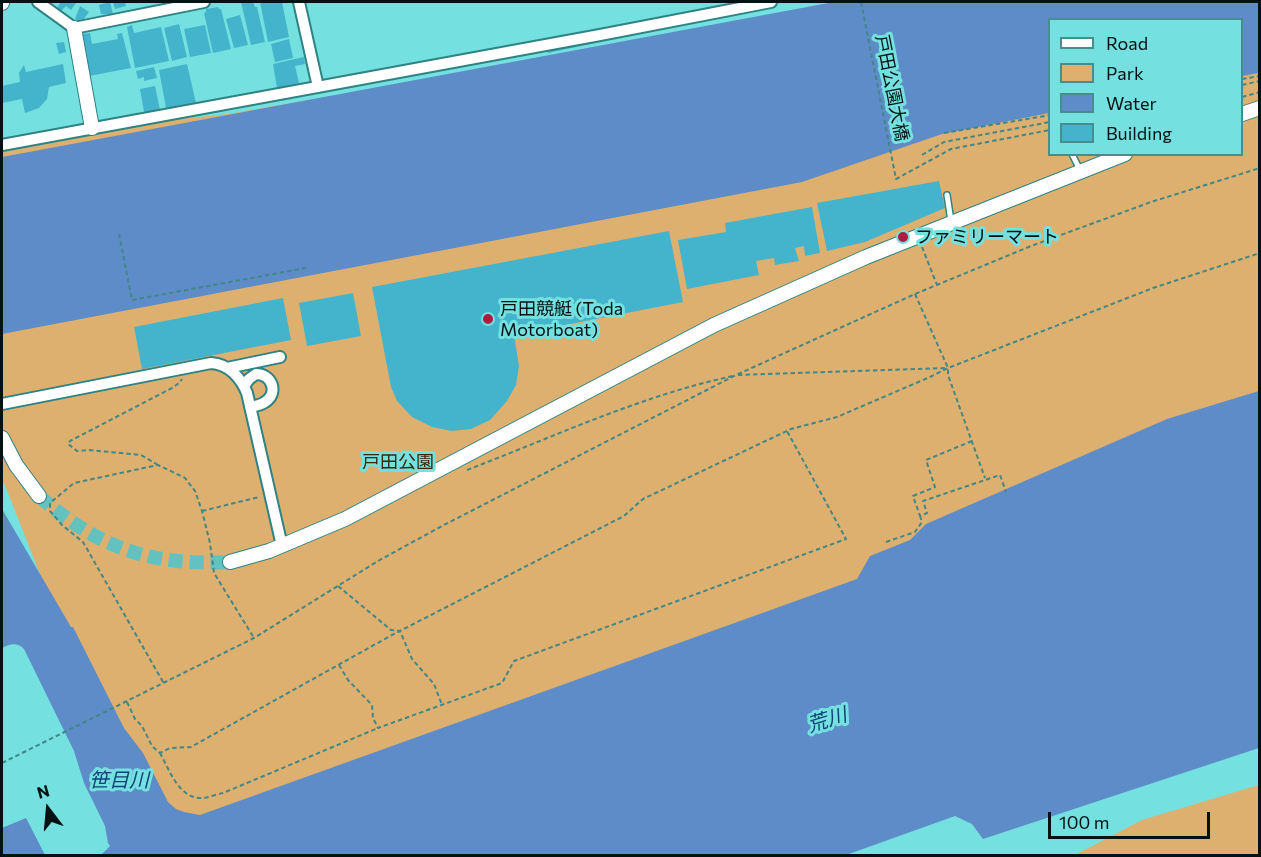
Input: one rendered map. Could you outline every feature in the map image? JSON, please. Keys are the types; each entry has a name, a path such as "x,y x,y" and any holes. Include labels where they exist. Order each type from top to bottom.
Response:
{"street":[{"path":"38,2 74,28 92,128"},
{"path":"74,28 204,2"},
{"path":"299,2 318,87"},
{"path":"2,145 767,2"},
{"path":"1243,114 1260,108"},
{"path":"230,562 282,546 345,519 714,325 866,257 1120,156"},
{"path":"227,368 280,357"},
{"path":"2,404 211,363 227,368 244,386 282,546"},
{"path":"244,386 256,374 265,375 271,382 270,397 262,404 250,407"},
{"path":"2,438 16,465 39,496"}],"lane":[{"path":"1073,156 1080,171"},
{"path":"947,195 951,223"}],"path":[{"name":"戸田公園大橋","path":"861,2 896,180 951,148 1048,130"},
{"path":"1243,79 1260,75"},
{"path":"1243,85 1260,81"},
{"path":"1243,97 1260,92"},
{"path":"944,133 1048,115"},
{"path":"922,155 944,142 1048,122"},
{"path":"2,763 254,638 338,585 442,526 736,375 915,294 1091,224 1260,168"},
{"path":"119,234 132,300 306,268"},
{"path":"929,242 921,247 937,285"},
{"path":"160,753 170,748 190,747 400,631 624,516 643,499 787,431 837,417 948,368 1153,288 1260,253"},
{"path":"915,294 948,368 948,375 986,479"},
{"path":"460,472 644,401 700,383 736,375 948,368"},
{"path":"182,369 182,378 179,383 68,444 77,451 141,455 189,480 202,511 214,573 254,638"},
{"path":"127,702 152,746 160,753 177,787 193,796 203,798 223,793 378,728 502,683 514,661 846,539 787,431"},
{"path":"886,542 915,532 922,522 913,496 936,487 926,460 972,441"},
{"path":"158,465 75,483 48,507 52,515 83,542 164,683"},
{"path":"920,516 927,513 923,501 1000,475 1006,492"},
{"path":"202,511 259,496"},
{"path":"338,585 391,630 400,631"},
{"path":"400,631 412,659 434,684 442,705"},
{"path":"338,665 348,680 372,705 373,718 378,728"}],"green space":[{"name":"戸田公園","path":"873,2 1259,2 1259,573 151,855 2,478 2,145 92,128 228,114"},
{"path":"1259,785 1259,855 1075,855 1142,820"}],"water":[{"path":"834,2 1259,2 1259,73 1243,76 1243,18 1048,18 1048,113 942,134 802,182 2,334 2,157"},
{"path":"1259,391 1259,748 983,839 972,824 955,816 846,855 101,855 110,846 105,826 84,783 74,751 24,649 13,644 2,648 2,509 73,627 124,728 143,753 168,802 176,809 200,815 857,579 870,556 910,540 926,524 1167,419"},
{"path":"26,818 45,855 2,855 2,828"}],"building":[{"path":"61,2 76,3 71,10 66,6 61,11 57,8"},
{"path":"110,2 113,14 101,14 99,5"},
{"path":"113,2 125,2 126,6 115,9"},
{"path":"241,2 253,2 257,7 265,42 251,45"},
{"path":"260,2 282,2 289,37 268,42"},
{"path":"80,6 89,12 83,20 79,21 75,19"},
{"path":"218,7 221,9 231,49 213,53 204,13 206,9"},
{"path":"240,15 248,45 234,48 226,19"},
{"path":"179,24 187,57 172,61 164,28"},
{"path":"132,25 134,33 161,27 169,61 135,68 127,27"},
{"path":"205,25 211,53 190,57 184,29"},
{"path":"90,33 92,44 118,39 117,34 122,33 131,68 89,76 81,34"},
{"path":"599,38 600,42 548,53 547,49"},
{"path":"289,39 293,58 275,62 271,44"},
{"path":"64,42 66,52 59,54 56,43"},
{"path":"304,57 305,64 295,66 299,83 277,88 273,64"},
{"path":"63,64 66,83 49,87 47,99 39,108 25,113 22,99 2,103 2,86 20,82 19,73 24,65 26,72"},
{"path":"187,64 196,103 166,108 159,70"},
{"path":"154,67 157,78 144,81 144,77 138,79 136,71"},
{"path":"155,86 160,110 144,112 140,89"},
{"path":"939,181 945,208 865,242 827,251 817,203"},
{"path":"812,207 820,253 805,256 804,246 795,248 799,261 775,265 774,258 756,261 759,275 687,289 678,240 726,232 725,223"},
{"name":"戸田競艇 (Toda Motorboat)","path":"669,231 683,302 514,335 519,366 516,385 507,401 490,420 471,429 452,431 432,427 412,417 397,401 391,387 372,287"},
{"path":"353,293 361,336 307,346 299,303"},
{"path":"283,298 291,340 142,369 134,327"}],"tunnel":[{"path":"39,496 83,529 127,550 175,561 230,562"}],"place":[{"name":"ファミリーマート","path":"903,237"},
{"name":"戸田競艇 (Toda Motorboat)","path":"488,319"}],"water label":[{"name":"荒川","path":"827,720"},
{"name":"笹目川","path":"119,780"}]}
